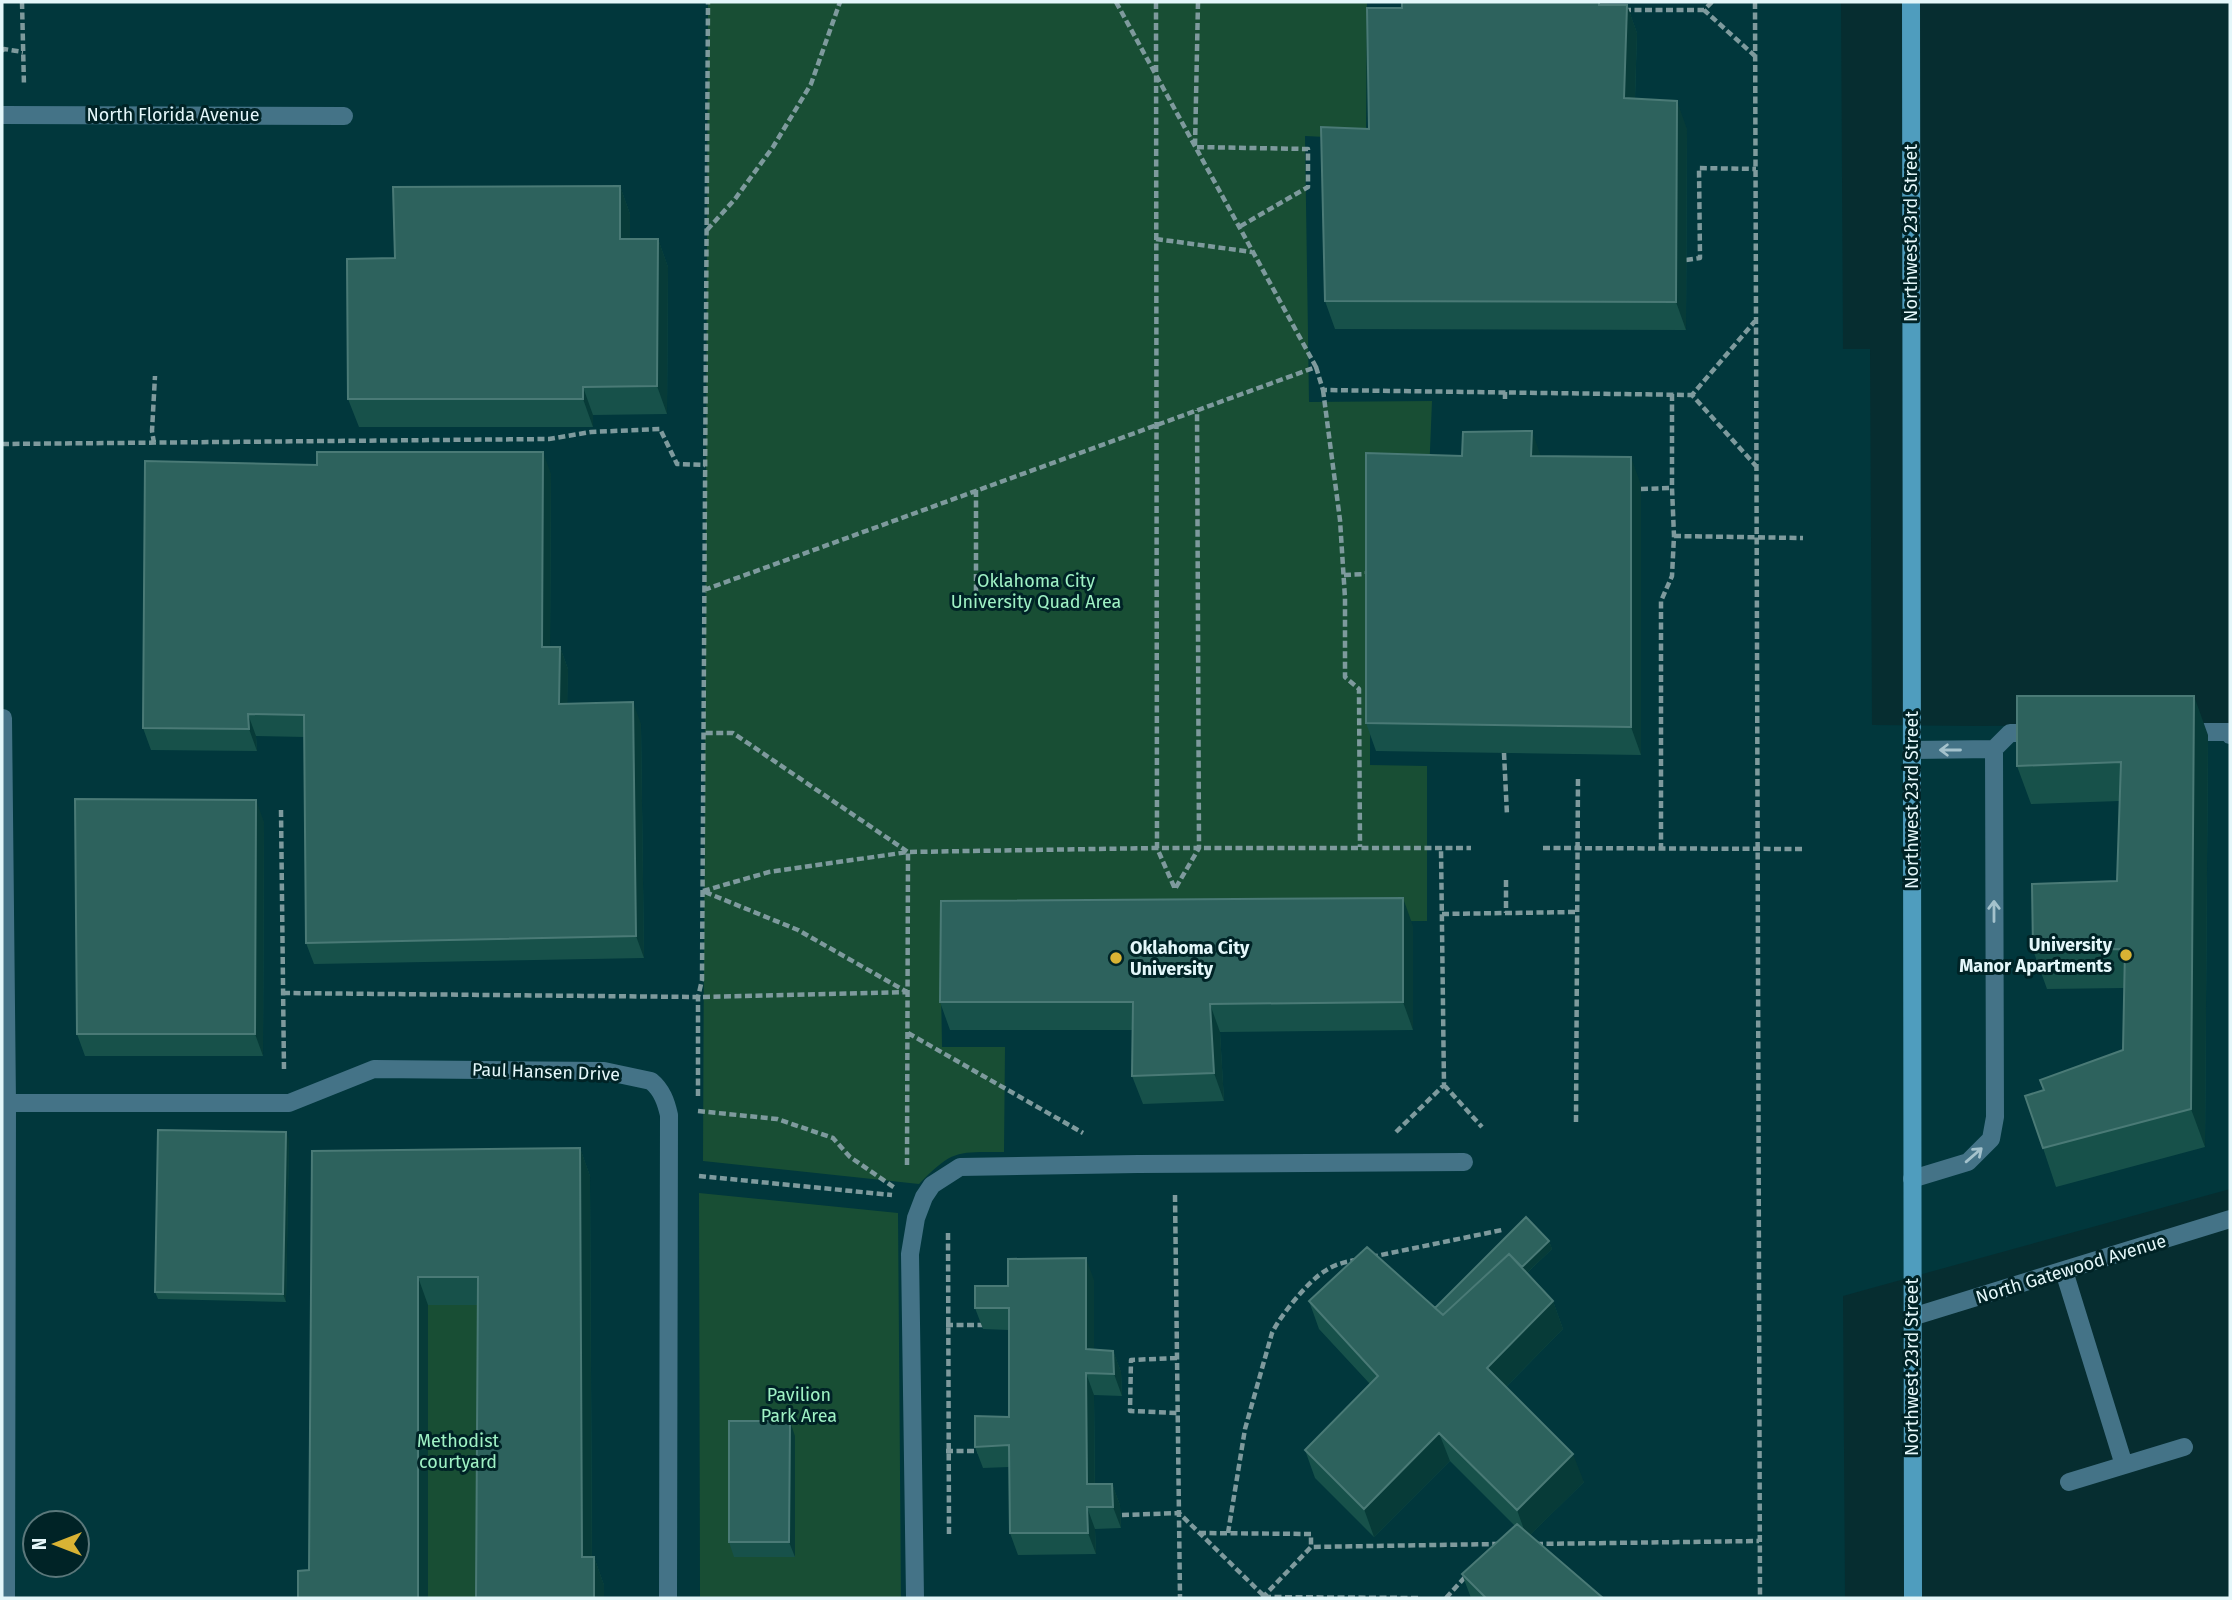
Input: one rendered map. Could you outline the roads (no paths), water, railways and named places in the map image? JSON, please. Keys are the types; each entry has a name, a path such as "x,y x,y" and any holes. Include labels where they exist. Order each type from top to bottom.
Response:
{"main road":[{"name":"Northwest 23rd Street","path":"1911,2 1913,1598"}],"street":[{"name":"North Florida Avenue","path":"2,115 344,116"},
{"path":"3,718 7,1103 6,1598"},
{"path":"2160,732 2228,732 2230,735"},
{"path":"1912,750 1994,749 2010,733 2051,733"},
{"path":"1912,1179 1968,1163 1991,1139 1995,1117 1994,749"},
{"name":"Paul Hansen Drive","path":"7,1103 289,1103 374,1069 604,1070 643,1078 657,1086 666,1102 669,1115 668,1598"},
{"path":"915,1598 910,1254 916,1218 915,1197 960,1167 1464,1163"},
{"name":"North Gatewood Avenue","path":"1912,1317 2230,1219"},
{"path":"2064,1271 2124,1465"},
{"path":"2069,1482 2184,1447"}],"place":[{"name":"University Manor Apartments","path":"2126,955"},
{"name":"Oklahoma City University","path":"1116,958"}],"park label":[{"name":"Oklahoma City University Quad Area","path":"1036,591"},
{"name":"Pavilion Park Area","path":"799,1405"},
{"name":"Methodist courtyard","path":"458,1451"}]}
